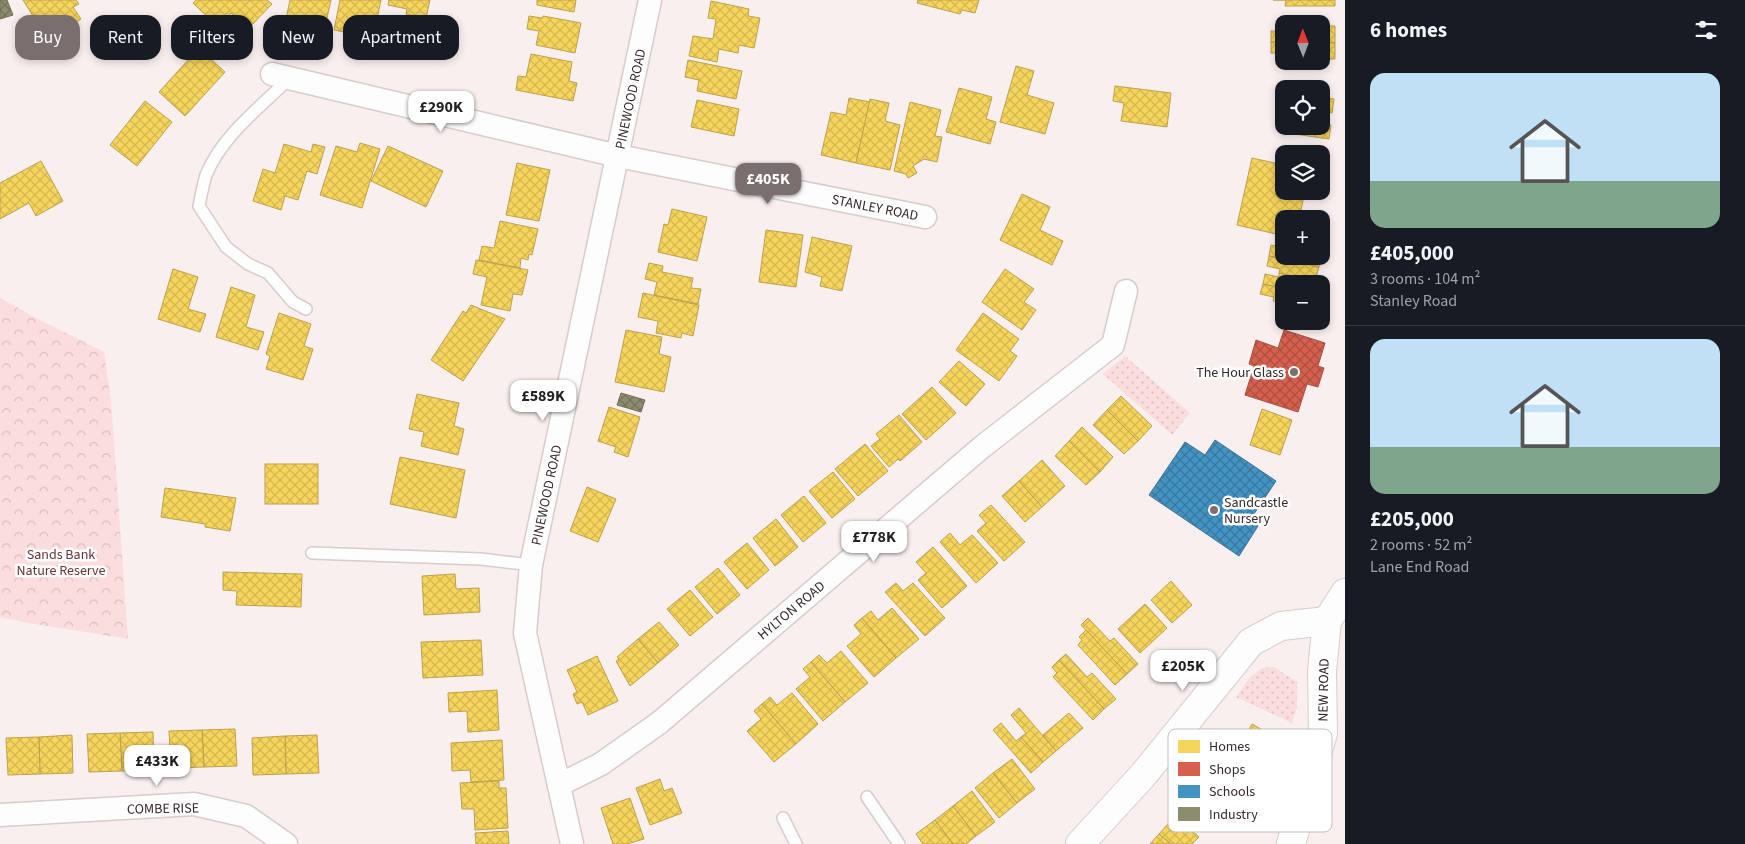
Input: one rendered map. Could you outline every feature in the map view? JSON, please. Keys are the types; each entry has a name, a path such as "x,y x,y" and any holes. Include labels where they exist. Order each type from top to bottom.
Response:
{"main road":[{"path":"1180,729 1251,642 1281,626 1328,621 1345,593"},
{"name":"NEW ROAD","path":"1323,729 1322,671 1328,621"},
{"path":"1080,844 1144,774 1168,744"}],"street":[{"name":"PINEWOOD ROAD","path":"572,844 525,633 531,565 650,0"},
{"name":"STANLEY ROAD","path":"281,76 618,156 925,217"},
{"name":"HYLTON ROAD","path":"559,785 601,764 659,723 982,447 1113,345 1126,291"},
{"name":"COMBE RISE","path":"0,815 194,804 246,816 286,844"}],"lane":[{"path":"281,76 256,110 222,147 206,176 199,206 226,247 248,264 268,273 293,302 306,309"},
{"path":"312,553 481,559 531,565"},
{"path":"867,797 899,844"},
{"path":"783,818 796,844"}],"green space":[{"name":"Sands Bank Nature Reserve","path":"0,298 104,352 111,400 128,639 0,617"},
{"path":"1125,356 1190,413 1172,435 1103,374"},
{"path":"1274,667 1297,682 1297,707 1292,723 1236,697 1251,676 1262,668"}],"building: Homes":[{"path":"23,0 76,0 79,4 73,7 78,15 32,15"},
{"path":"196,0 267,0 272,4 253,24 253,15 233,15 231,13 229,15 206,15 193,3"},
{"path":"290,0 331,0 328,15 287,15"},
{"path":"340,0 381,0 378,15 343,15 343,32 334,30"},
{"path":"389,0 430,0 427,15 406,14 407,9 388,5"},
{"path":"537,0 576,0 574,12 537,5"},
{"path":"918,0 979,0 975,13 962,10 960,14 917,3"},
{"path":"1286,0 1335,0 1335,6 1285,6"},
{"path":"711,1 749,9 748,16 760,18 754,48 739,45 738,53 719,49 717,62 689,56 693,36 713,39 716,19 708,18"},
{"path":"529,16 542,18 543,16 581,23 575,53 536,45 539,31 527,29"},
{"path":"1330,26 1335,26 1335,43 1330,43"},
{"path":"1271,31 1275,31 1275,42 1271,42"},
{"path":"1271,42 1275,42 1275,53 1271,53"},
{"path":"1330,43 1335,43 1335,59 1330,59"},
{"path":"531,54 572,62 569,81 577,83 573,101 516,90 518,76 526,77"},
{"path":"188,60 212,60 225,72 185,116 159,92"},
{"path":"688,60 742,71 736,99 697,91 699,80 685,77"},
{"path":"1016,66 1034,71 1027,95 1054,103 1045,134 1000,122"},
{"path":"1115,86 1171,93 1167,127 1121,121 1124,103 1113,101"},
{"path":"959,88 992,97 986,119 996,122 990,144 946,132"},
{"path":"849,98 870,102 856,163 821,155 831,112 846,115"},
{"path":"1330,98 1334,99 1332,113 1330,112"},
{"path":"870,99 889,103 885,121 900,125 890,170 856,163"},
{"path":"697,100 739,109 734,136 691,127"},
{"path":"145,101 172,122 137,166 110,145"},
{"path":"910,102 941,110 935,136 942,137 937,162 924,159 913,166 917,173 908,178 906,174 894,171"},
{"path":"1302,135 1330,135 1329,139"},
{"path":"360,143 380,149 362,208 320,195 336,146 357,152"},
{"path":"284,144 311,152 313,144 325,147 317,174 307,171 298,200 285,196 281,210 253,201 263,169 275,173"},
{"path":"388,146 443,171 426,207 371,181"},
{"path":"1252,158 1275,163 1275,200 1303,200 1301,210 1275,210 1275,234 1237,225"},
{"path":"41,161 63,201 36,216 29,203 0,219 0,183"},
{"path":"517,163 550,170 539,221 506,215"},
{"path":"1022,194 1050,207 1040,230 1063,241 1052,265 1000,240"},
{"path":"672,209 707,217 697,261 658,252 664,224 668,225"},
{"path":"500,221 538,229 532,255 529,254 528,260 521,258 520,268 479,260 482,246 494,248"},
{"path":"766,230 803,235 796,287 759,282"},
{"path":"812,237 852,246 842,291 820,286 822,277 805,272"},
{"path":"1271,245 1275,246 1275,257 1269,256"},
{"path":"1269,256 1275,257 1275,265 1310,265 1319,267 1317,275 1288,275 1279,273 1280,269 1267,266"},
{"path":"476,260 528,270 522,295 513,294 510,311 481,305 487,277 473,274"},
{"path":"649,263 663,266 662,272 693,278 691,288 701,289 698,304 654,295 657,282 645,279"},
{"path":"173,269 198,277 188,309 206,314 200,332 158,319"},
{"path":"1005,269 1034,289 1024,302 1036,310 1022,330 982,302"},
{"path":"1265,274 1275,276 1275,287 1263,284"},
{"path":"1263,284 1275,287 1275,301 1273,301 1274,297 1260,294"},
{"path":"231,287 255,295 246,327 264,332 258,350 216,337"},
{"path":"643,293 699,305 693,336 682,333 681,338 656,333 658,321 638,317"},
{"path":"471,305 505,319 463,381 431,360 463,311 466,313"},
{"path":"279,313 311,324 304,346 313,349 303,380 266,369 270,356 266,354"},
{"path":"983,313 1019,339 1010,351 1017,356 999,381 956,350"},
{"path":"626,330 662,337 659,354 671,357 664,392 615,382"},
{"path":"959,361 985,384 966,406 939,382"},
{"path":"932,387 956,413 926,440 902,414"},
{"path":"417,394 459,403 454,426 464,429 458,455 421,446 424,432 409,429"},
{"path":"1121,396 1152,426 1138,441 1107,410"},
{"path":"609,407 640,417 628,457 614,452 616,447 598,441"},
{"path":"1262,409 1292,420 1280,455 1250,445"},
{"path":"1107,410 1138,441 1124,454 1093,425"},
{"path":"899,415 922,442 900,461 898,459 889,467 871,446 880,439 876,434"},
{"path":"1082,427 1113,457 1100,472 1069,441"},
{"path":"1069,441 1100,472 1086,485 1055,456"},
{"path":"865,444 888,471 858,496 835,469"},
{"path":"400,457 465,470 456,518 390,504"},
{"path":"1042,460 1065,486 1042,507 1019,481"},
{"path":"265,464 318,464 318,504 265,504"},
{"path":"833,472 855,499 832,518 809,491"},
{"path":"1019,481 1042,507 1025,522 1002,496"},
{"path":"587,487 616,499 598,542 570,531"},
{"path":"165,488 236,498 230,531 205,527 205,524 161,517"},
{"path":"804,496 826,523 803,542 781,515"},
{"path":"991,505 1025,542 1004,561 977,531 986,523 979,515"},
{"path":"776,519 798,547 775,566 753,538"},
{"path":"950,533 960,545 972,535 998,563 976,583 940,542"},
{"path":"747,543 769,570 747,589 724,562"},
{"path":"933,547 967,586 942,608 918,580 926,573 916,562"},
{"path":"718,568 740,595 717,614 695,587"},
{"path":"223,572 302,574 301,607 236,605 237,591 223,590"},
{"path":"455,574 456,589 479,588 480,612 424,615 422,576"},
{"path":"1171,581 1192,605 1172,623 1151,600"},
{"path":"896,583 903,591 913,583 945,618 925,636 885,592"},
{"path":"690,590 713,617 690,636 667,609"},
{"path":"1145,604 1167,628 1140,653 1118,629"},
{"path":"892,608 919,639 896,658 862,618 871,611 878,620"},
{"path":"862,618 896,658 874,677 847,646 861,634 854,625"},
{"path":"1088,618 1110,641 1114,638 1138,664 1127,674 1081,625"},
{"path":"659,622 679,645 658,663 638,639"},
{"path":"1086,630 1127,674 1115,685 1078,645 1082,640 1079,637"},
{"path":"638,639 658,663 630,686 616,661 619,659 617,657"},
{"path":"481,640 483,675 423,678 421,642"},
{"path":"841,651 868,683 845,702 811,662 819,655 827,663"},
{"path":"1066,654 1087,677 1092,673 1116,699 1104,709 1059,660"},
{"path":"597,656 618,701 588,715 582,702 577,704 573,694 577,692 567,670"},
{"path":"1059,660 1104,709 1093,720 1053,677 1057,673 1052,667"},
{"path":"811,662 845,702 823,721 796,689 810,677 803,669"},
{"path":"497,690 499,730 468,732 467,711 449,712 448,693"},
{"path":"792,693 818,724 796,744 762,704 770,697 777,705"},
{"path":"762,704 796,744 774,762 747,731 761,719 754,711"},
{"path":"1019,708 1056,751 1043,762 1021,737 1026,733 1011,715"},
{"path":"1069,713 1083,728 1056,751 1043,735"},
{"path":"1001,723 1016,741 1021,737 1043,762 1031,773 993,730"},
{"path":"1252,724 1261,729 1249,729"},
{"path":"235,729 237,766 204,767 202,730"},
{"path":"202,730 204,767 171,768 169,731"},
{"path":"153,732 154,769 122,771 120,733"},
{"path":"120,733 122,771 89,772 87,734"},
{"path":"72,735 73,773 40,774 39,737"},
{"path":"317,735 319,773 286,774 285,736"},
{"path":"285,736 286,774 253,775 252,738"},
{"path":"39,737 40,774 8,775 6,738"},
{"path":"502,740 504,780 471,782 470,770 452,771 451,743"},
{"path":"1012,759 1035,789 1017,803 993,773"},
{"path":"993,773 1017,803 999,818 975,788"},
{"path":"660,779 664,791 672,788 682,813 650,825 636,788"},
{"path":"499,781 499,788 506,788 508,828 475,830 474,809 462,809 460,783"},
{"path":"972,791 995,822 976,836 953,806"},
{"path":"630,798 644,839 627,844 613,844 601,808"},
{"path":"953,806 976,836 966,844 953,844 935,820"},
{"path":"935,820 953,844 923,844 916,834"},
{"path":"1168,824 1168,832 1193,832 1199,837 1192,844 1171,844 1159,834"},
{"path":"508,831 509,844 476,844 475,833"},
{"path":"1159,834 1171,844 1150,844"}],"building: Shops":[{"path":"1284,330 1325,343 1318,366 1324,368 1318,387 1307,384 1298,412 1245,395 1254,366 1249,364 1256,340 1278,348"}],"building: Schools":[{"path":"1215,440 1276,481 1250,520 1258,526 1239,556 1149,495 1185,442 1205,455"}],"building: Industry":[{"path":"0,0 7,0 13,15 0,19"},
{"path":"621,393 645,400 641,412 617,405"}],"place":[{"name":"The Hour Glass","path":"1294,372"},
{"name":"Sandcastle Nursery","path":"1214,510"}]}
